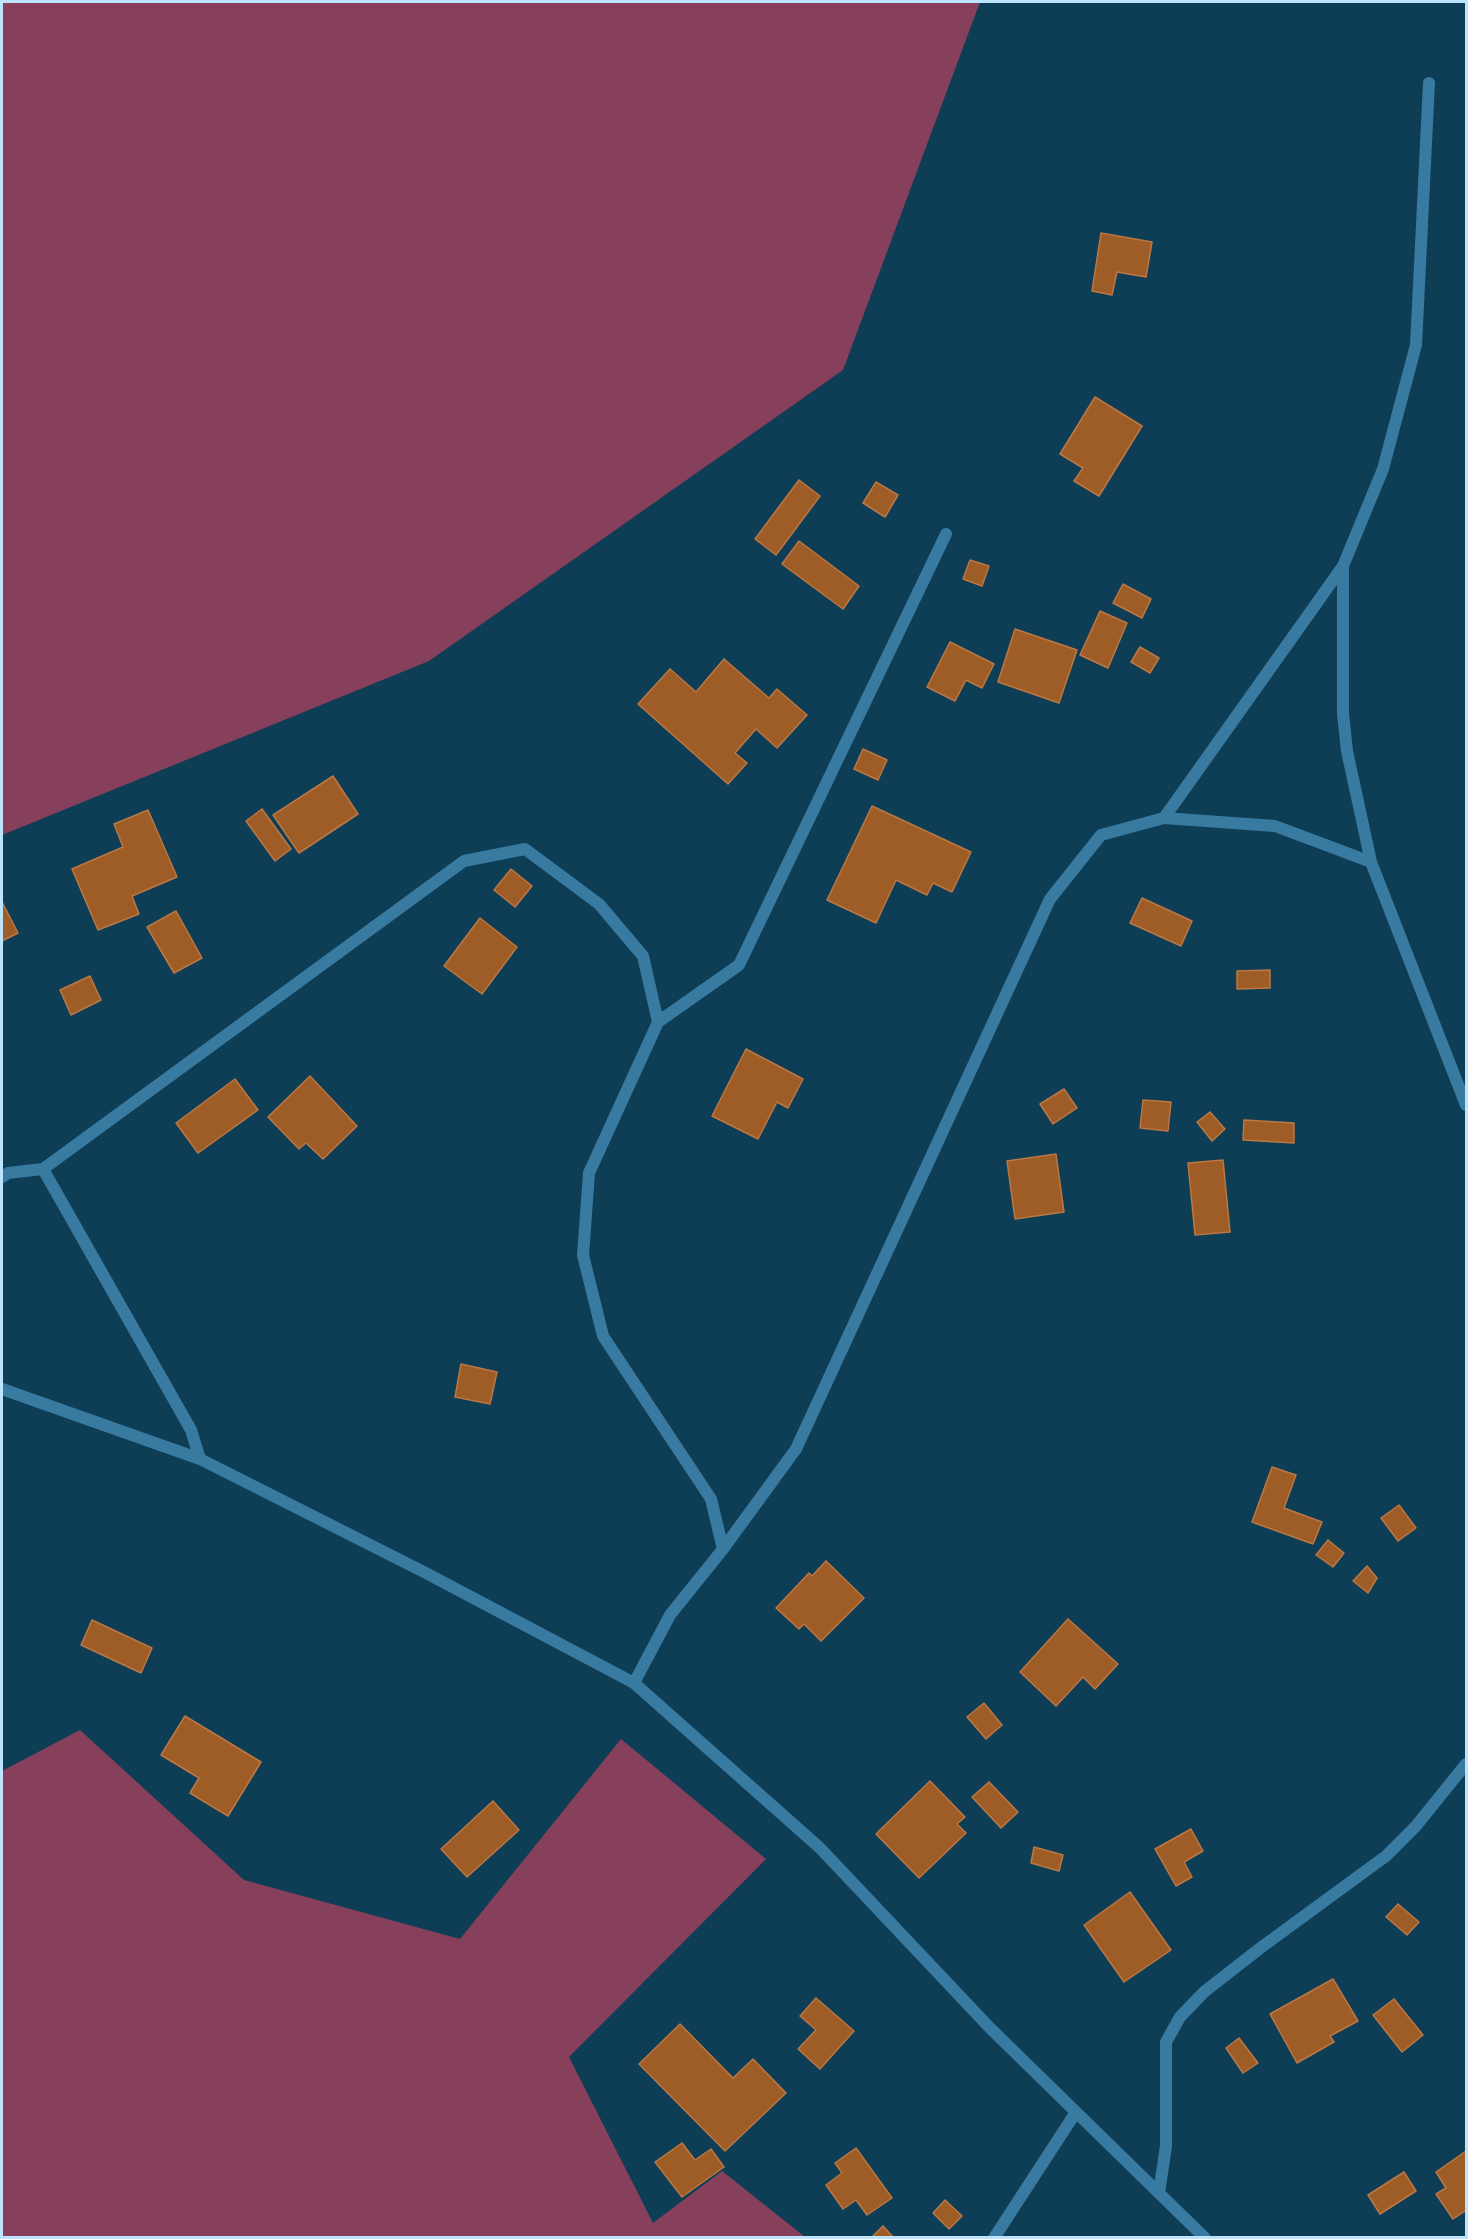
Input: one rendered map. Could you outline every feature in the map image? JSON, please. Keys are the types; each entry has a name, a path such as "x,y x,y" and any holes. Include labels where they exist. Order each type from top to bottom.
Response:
{"street":[{"path":"1164,818 1343,566 1383,469 1416,345 1429,83"},
{"path":"723,1549 711,1499 603,1336 583,1255 589,1173 658,1022 739,965 946,534"},
{"path":"1343,566 1343,714 1347,751 1371,862 1467,1105"},
{"path":"634,1683 670,1615 723,1549 796,1449 1050,899 1101,835 1164,818 1275,826 1371,862"},
{"path":"2,1177 8,1173 43,1169 464,861 525,849 599,904 643,956 658,1022"},
{"path":"43,1169 191,1430 200,1459"},
{"path":"2,1389 200,1459 424,1572 634,1683 820,1848 990,2028 1205,2238"},
{"path":"1159,2193 1164,2171 1167,2127 1166,2042 1180,2017 1204,1992 1259,1949 1386,1856 1416,1826 1467,1764"},
{"path":"994,2238 1076,2112"}],"shaded area":[{"path":"2,2 980,2 843,370 429,661 2,835"},
{"path":"80,1730 244,1880 460,1939 621,1739 766,1859 569,2057 653,2223 722,2171 805,2237 2,2237 2,1771"}],"building":[{"path":"1101,233 1152,242 1146,277 1117,272 1112,295 1092,291"},
{"path":"1095,397 1142,426 1099,496 1074,481 1083,468 1060,454"},
{"path":"799,480 820,496 776,555 755,539"},
{"path":"876,482 898,495 885,517 863,503"},
{"path":"799,541 859,586 843,609 782,564"},
{"path":"970,560 989,566 982,586 963,579"},
{"path":"1123,584 1151,599 1142,618 1113,603"},
{"path":"1100,611 1127,623 1108,668 1080,655"},
{"path":"1015,629 1077,650 1059,703 998,682"},
{"path":"950,642 994,664 982,688 966,680 955,701 927,687"},
{"path":"1140,647 1159,658 1150,673 1131,662"},
{"path":"724,659 769,698 777,689 807,715 777,748 756,729 735,753 747,763 728,784 638,704 670,669 696,692"},
{"path":"863,749 887,760 878,780 854,769"},
{"path":"333,776 358,814 299,853 273,815"},
{"path":"872,806 971,852 952,892 933,883 927,895 896,880 876,923 827,900"},
{"path":"262,809 291,849 275,861 246,821"},
{"path":"148,810 177,877 132,896 139,914 98,930 72,869 123,847 114,824"},
{"path":"511,869 532,886 515,907 494,890"},
{"path":"1142,898 1192,921 1181,946 1130,923"},
{"path":"2,902 18,933 2,941"},
{"path":"176,911 202,958 174,973 147,927"},
{"path":"480,918 517,947 482,994 444,966"},
{"path":"1270,970 1270,988 1237,989 1237,971"},
{"path":"90,976 101,1000 71,1015 60,990"},
{"path":"746,1049 803,1079 788,1108 777,1102 758,1139 712,1116"},
{"path":"310,1076 357,1126 323,1159 306,1143 299,1149 268,1117"},
{"path":"235,1079 258,1110 198,1153 176,1123"},
{"path":"1064,1089 1077,1108 1053,1124 1040,1104"},
{"path":"1143,1100 1171,1102 1168,1131 1140,1128"},
{"path":"1210,1112 1225,1129 1212,1141 1197,1122"},
{"path":"1244,1120 1294,1123 1294,1143 1243,1140"},
{"path":"1056,1154 1064,1212 1015,1219 1007,1161"},
{"path":"1223,1160 1230,1232 1195,1235 1188,1163"},
{"path":"461,1364 497,1372 490,1404 455,1397"},
{"path":"1272,1467 1296,1475 1284,1508 1322,1522 1313,1544 1252,1522"},
{"path":"1399,1505 1416,1528 1398,1541 1381,1518"},
{"path":"1328,1540 1344,1553 1333,1567 1316,1555"},
{"path":"826,1561 864,1598 821,1641 804,1624 799,1629 776,1608 809,1573 812,1576"},
{"path":"1367,1566 1377,1578 1368,1593 1353,1581"},
{"path":"1068,1619 1118,1664 1095,1689 1083,1677 1056,1706 1020,1672"},
{"path":"92,1620 152,1648 141,1673 81,1645"},
{"path":"984,1703 1002,1725 986,1739 967,1717"},
{"path":"185,1716 261,1762 228,1816 190,1793 199,1778 161,1755"},
{"path":"930,1781 965,1817 957,1824 966,1833 919,1878 876,1834"},
{"path":"989,1782 1018,1812 1001,1828 972,1797"},
{"path":"493,1801 519,1830 467,1877 441,1849"},
{"path":"1191,1829 1203,1851 1184,1862 1192,1877 1176,1886 1155,1849"},
{"path":"1034,1847 1063,1855 1059,1871 1031,1863"},
{"path":"1130,1892 1171,1950 1124,1982 1084,1925"},
{"path":"1398,1904 1419,1922 1407,1935 1386,1917"},
{"path":"1333,1979 1358,2021 1330,2036 1334,2042 1297,2063 1270,2014"},
{"path":"816,1998 854,2031 820,2069 798,2049 816,2030 800,2016"},
{"path":"1394,1999 1423,2035 1402,2052 1373,2015"},
{"path":"680,2024 733,2078 753,2059 786,2093 725,2151 639,2064"},
{"path":"1239,2038 1258,2063 1243,2073 1226,2048"},
{"path":"682,2143 695,2160 711,2149 724,2167 682,2197 655,2162"},
{"path":"856,2148 892,2198 867,2215 856,2200 843,2209 826,2185 842,2173 835,2163"},
{"path":"1466,2151 1466,2213 1465,2211 1453,2219 1436,2194 1446,2188 1436,2172"},
{"path":"1404,2172 1416,2191 1380,2214 1368,2195"},
{"path":"945,2200 962,2216 949,2229 933,2213"},
{"path":"883,2226 894,2238 871,2238"}]}
